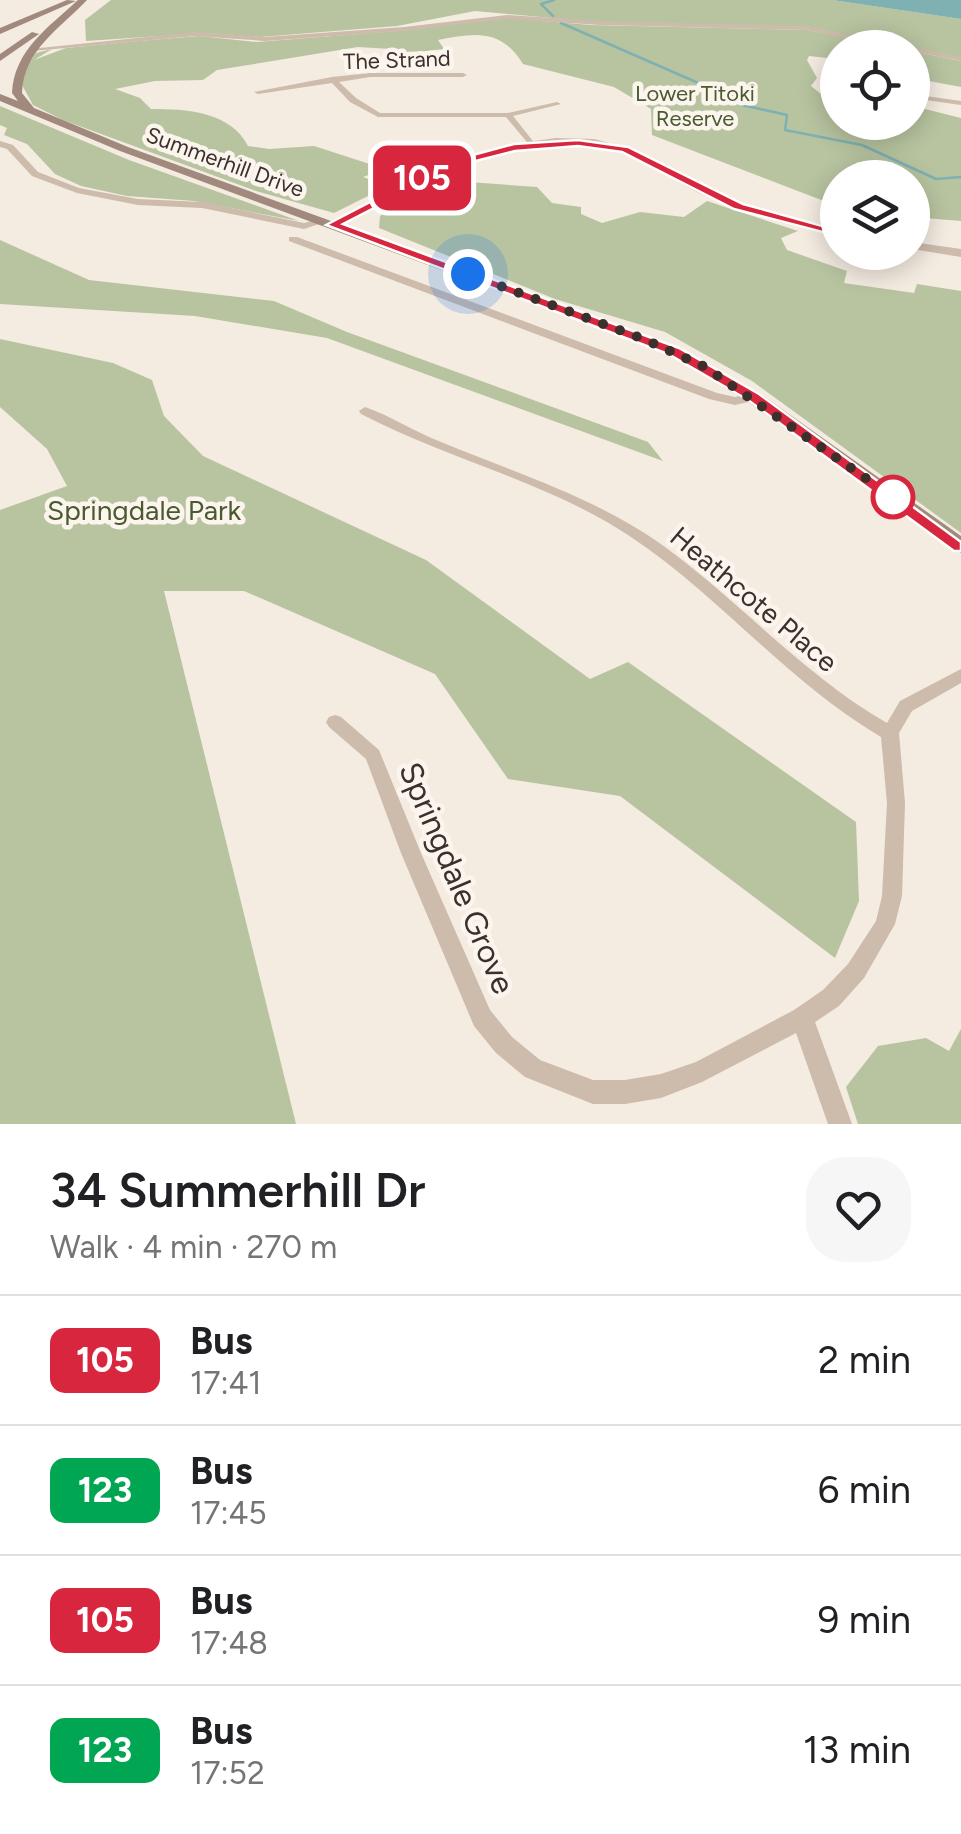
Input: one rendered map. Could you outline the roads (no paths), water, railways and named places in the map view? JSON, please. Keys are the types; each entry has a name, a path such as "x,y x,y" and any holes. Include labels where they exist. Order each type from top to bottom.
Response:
{"main road":[{"path":"0,31 54,12 73,0"},
{"path":"0,82 18,70 33,49 82,0"},
{"path":"0,58 82,0"},
{"path":"18,70 17,94 35,113"},
{"name":"Summerhill Drive","path":"0,97 660,345 753,397 961,546"}],"street":[{"path":"33,49 206,34 265,39 507,16 820,31"},
{"path":"930,53 961,59"},
{"name":"The Strand","path":"258,92 370,74 463,75"},
{"name":"The Strand","path":"332,80 353,100 378,115 508,115"},
{"path":"930,99 961,104"},
{"path":"532,145 508,115 558,104"},
{"path":"0,144 10,147 35,174 87,192 138,202 202,205 304,226 328,223 452,164 532,145 578,143 624,150 739,206 820,227"},
{"path":"293,239 713,396 735,401 753,397"},
{"path":"930,248 961,253"},
{"name":"Heathcote Place","path":"365,411 446,452 571,497 634,532 705,584 834,700 890,732"},
{"path":"890,732 906,706 961,675"},
{"name":"Springdale Grove","path":"336,722 374,755 411,853 482,1018 504,1044 534,1069 593,1092 661,1086 702,1070 802,1018 830,998 856,971 885,924 895,862 896,803 890,732"},
{"path":"802,1018 840,1124"}],"water":[{"path":"832,0 961,0 961,19"}],"waterway":[{"path":"553,16 541,4 554,0"},
{"path":"561,23 696,82 729,102 787,115 785,130 862,145 936,179 961,177"}],"park label":[{"name":"Lower Titoki Reserve","path":"695,106"},
{"name":"Springdale Park","path":"144,510"}]}
